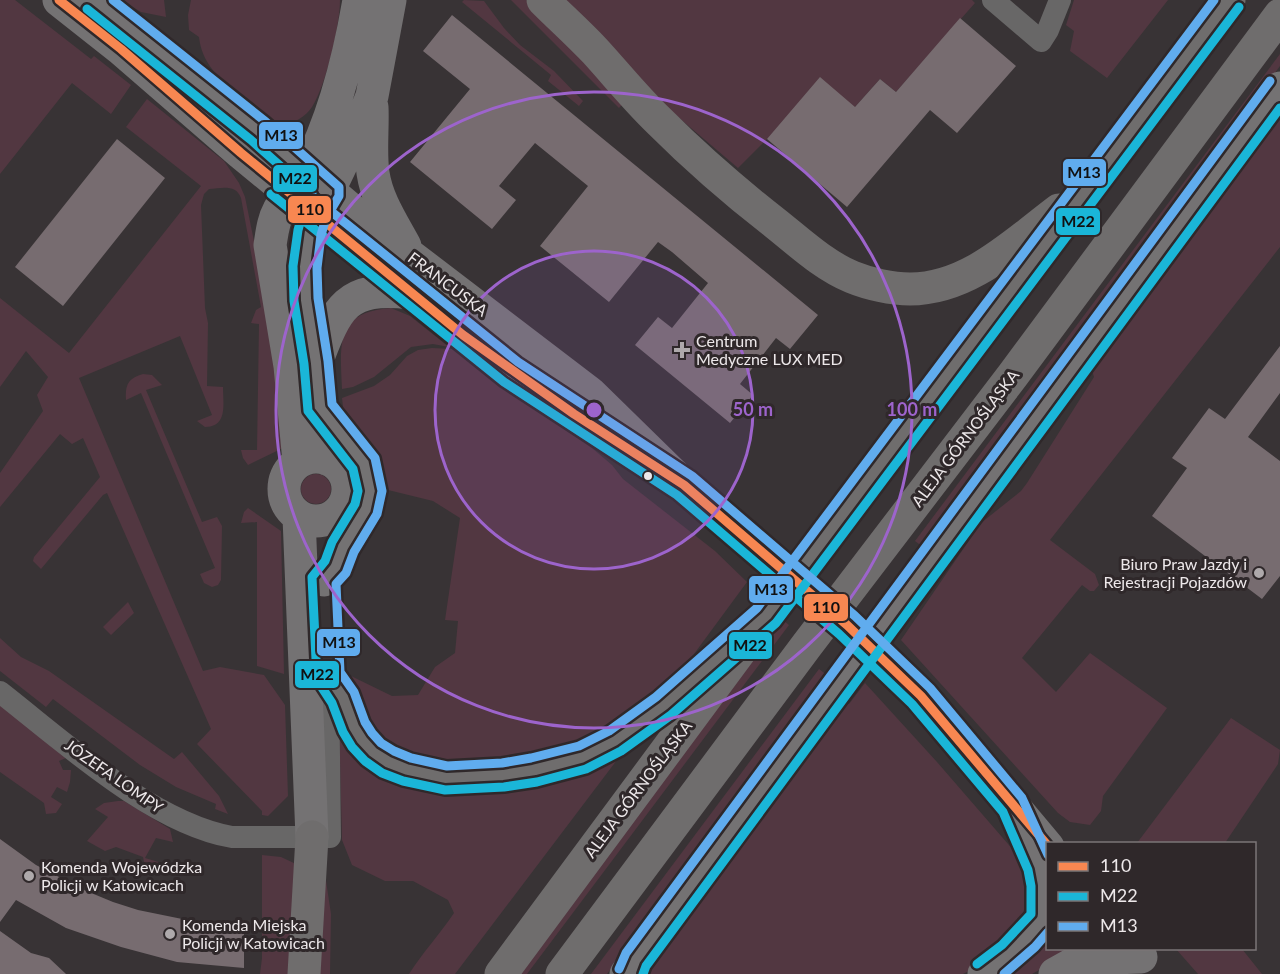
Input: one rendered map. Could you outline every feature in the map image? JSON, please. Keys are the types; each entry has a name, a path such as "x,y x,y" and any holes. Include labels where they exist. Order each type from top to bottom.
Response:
{"highway":[{"path":"543,0 592,48 658,120 725,183 800,244 829,265 853,277 893,288 911,289 937,285 968,275 995,259 1087,189"},
{"name":"ALEJA GÓRNOŚLĄSKA","path":"501,974 766,616 1229,0"},
{"name":"ALEJA GÓRNOŚLĄSKA","path":"562,974 807,645 1013,375 1280,15"},
{"path":"328,676 344,697 354,726 362,740 373,752 388,762 416,772 447,778 503,775 534,770 583,757 615,741 663,706 766,616"},
{"path":"304,974 312,837"}],"street":[{"name":"FRANCUSKA","path":"59,0 310,193 411,255 590,393 684,485 847,626 921,696 1046,846"},
{"name":"FRANCUSKA","path":"94,0 259,131 310,193 411,293 511,372 684,485"},
{"path":"313,460 320,431 320,409 316,363 306,299 305,267 310,193 322,135 340,86 351,45 359,0"},
{"path":"313,460 290,366 270,245 273,225 279,209 310,193 363,119 372,96 390,0"},
{"path":"993,0 1041,41 1052,22 1060,0"},
{"path":"631,969 1280,88"},
{"path":"372,96 373,171 376,188 383,207 411,255"},
{"path":"259,131 288,141 322,135"},
{"path":"316,363 327,333 347,304 359,296 378,290 411,293"},
{"path":"320,409 364,464 370,491 366,509 343,547 336,567 324,580"},
{"path":"313,460 336,464 348,482 348,492 340,512 331,518 315,522 299,517 287,503 284,487 291,468 313,460"},
{"path":"299,517 312,837 330,837 324,580 331,518"},
{"name":"JÓZEFA LOMPY","path":"0,692 103,772 147,802 189,824 232,837 312,837"},
{"path":"984,974 1010,954 1046,916 1039,866 1013,806"},
{"path":"1075,961 1143,960"}],"shaded area":[{"path":"0,0 15,0 91,59 94,56 131,85 111,114 72,83 0,174"},
{"path":"121,0 164,0 166,17 141,12"},
{"path":"191,0 340,0 338,25 327,70 309,111 294,122 281,124 258,111 223,80 207,62 199,37 189,30 188,15"},
{"path":"464,0 484,1 520,45 554,71 583,101 579,106 548,81 551,75 462,2"},
{"path":"511,0 526,0 626,100 619,108"},
{"path":"557,0 972,0 975,3 896,92 880,79 855,107 767,139 738,168 651,94"},
{"path":"1074,0 1168,0 1107,78 1070,51 1074,31 1066,25"},
{"path":"1280,54 1280,66 923,547 915,541"},
{"path":"147,99 224,161 239,183 245,197 277,367 285,447 248,465 241,450 257,450 259,324 251,323 256,310 261,307 241,198 232,189 209,189 204,194 201,205 205,308 208,323 207,386 223,387 223,413 218,423 205,427 197,421 212,415 180,336 79,378 203,671 220,667 264,675 285,705 288,796 268,816 262,815 262,811 197,744 211,729 107,493 41,569 33,561 100,477 83,438 72,444 60,434 0,507 0,473 43,411 37,395 48,377 26,351 0,387 0,298 69,353 201,186 126,127"},
{"path":"1280,111 1280,247 1050,540 1095,574 1099,585 1094,591 1090,591 1082,585 1022,658 1056,692 1090,653 1167,708 1103,796 1101,811 1090,825 1070,822 1058,813 901,640 981,523 1021,491 1027,483 1094,377 1091,367"},
{"path":"391,308 410,316 449,347 433,344 411,347 374,377 353,387 342,389 342,345 350,324 359,316"},
{"path":"452,349 489,378 592,448 612,465 623,479 715,551 747,582 694,654 675,675 607,732 529,760 436,764 383,745 359,710 351,676 392,696 418,695 435,667 455,653 458,621 445,620 460,518 433,501 380,488 344,415 342,398 374,386 390,375 407,356 418,350"},
{"path":"143,374 152,375 162,385 146,390 202,522 217,517 222,526 221,580 218,585 212,587 204,583 200,574 215,568 141,393 126,400 128,383"},
{"path":"316,474 327,478 331,489 327,500 316,504 305,500 301,489 305,478"},
{"path":"248,508 281,531 284,674 257,666 257,522 241,523 244,512"},
{"path":"128,602 134,613 111,635 103,627"},
{"path":"783,620 789,625 527,974 519,974"},
{"path":"0,638 21,657 49,671 174,759 182,752 219,796 228,814 215,809 216,804 176,787 140,765 53,699 46,707 0,671"},
{"path":"819,669 828,676 607,974 591,974"},
{"path":"865,683 1022,860 1027,887 1023,914 1028,916 963,974 643,974 845,701 849,704"},
{"path":"0,705 66,758 59,761 63,770 71,770 70,782 67,792 57,787 51,797 62,804 56,813 46,814 44,803 0,772"},
{"path":"1231,718 1280,750 1278,764 1226,842 1138,842"},
{"path":"339,719 377,766 623,752 455,974 409,974 454,913 448,900 413,881 385,881 352,865 342,840"},
{"path":"124,801 170,829 173,842 156,838 145,858 162,863 155,867 145,867 143,857 116,847 105,851 87,841 108,817 95,809 104,803"},
{"path":"322,854 331,914 330,974 318,974"},
{"path":"262,855 281,857 296,864 296,974 260,974"},
{"path":"1046,935 1046,950 1069,950 1063,957 1032,974 1000,974"},
{"path":"1177,950 1243,950 1262,974 1198,974"}],"building":[{"path":"452,15 818,315 790,349 776,338 740,384 753,395 730,423 635,345 658,317 672,328 708,283 672,252 658,242 609,302 540,246 588,186 535,143 499,186 516,200 492,229 410,162 470,89 423,51"},
{"path":"960,18 1016,66 957,133 930,110 847,207 767,139 820,77 855,107 880,79 896,92"},
{"path":"117,139 165,178 63,306 15,267"},
{"path":"1280,346 1280,393 1248,437 1280,461 1280,576 1262,599 1152,516 1187,468 1172,458 1209,408 1225,419"},
{"path":"0,839 36,865 113,902 138,910 192,921 244,925 244,968 177,962 121,947 66,928 16,900 0,922"},
{"path":"0,931 31,953 49,958 66,974 0,974"}],"transit line":[{"name":"110","path":"59,0 121,49 241,153 463,335 574,414 684,485 847,625 921,696 1046,844"},
{"name":"M13","path":"113,0 266,122 339,187 339,196 326,218 321,235 317,268 318,298 332,404 375,458 382,491 377,514 354,552 346,573 336,584 340,672 354,692 365,722 381,743 411,758 447,766 502,763 531,758 579,746 609,731 656,697 757,608 1214,0"},
{"name":"M22","path":"87,9 251,140 312,194 304,209 298,230 293,266 294,301 304,364 308,411 353,469 358,491 355,504 332,542 325,561 312,577 317,680 332,703 343,732 352,747 365,761 382,773 403,781 445,790 504,787 537,782 586,769 621,751 671,715 776,623 1239,7"},
{"name":"M13","path":"619,969 626,953 1270,81"},
{"name":"M22","path":"643,974 646,966 1280,108"},
{"name":"M13","path":"287,176 518,362 692,476 855,616 930,688 1022,798 1046,851"},
{"name":"M22","path":"271,194 504,382 677,495 839,634 912,704 1003,812 1028,870 1031,886 1031,914 1002,945 977,964"},
{"name":"M13","path":"1004,974 1046,934"}],"place":[{"name":"Centrum Medyczne LUX MED","path":"682,350"},
{"name":"Biuro Praw Jazdy i Rejestracji Pojazdów","path":"1259,573"},
{"name":"Komenda Wojewódzka Policji w Katowicach","path":"29,876"},
{"name":"Komenda Miejska Policji w Katowicach","path":"170,934"}]}
